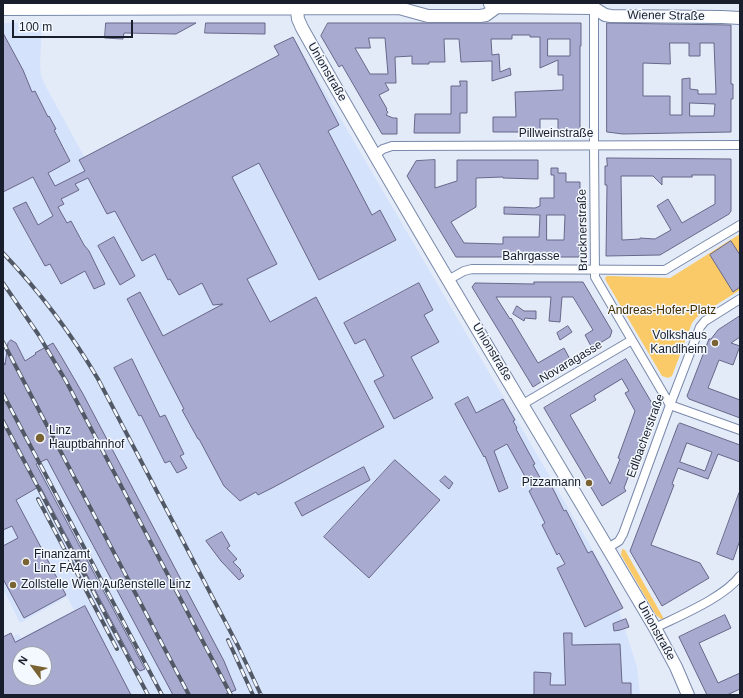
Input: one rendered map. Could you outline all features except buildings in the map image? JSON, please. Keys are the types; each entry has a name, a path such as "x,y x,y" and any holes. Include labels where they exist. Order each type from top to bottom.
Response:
{"main road":[{"name":"Wiener Straße","path":"3,9 97,6 404,5 428,16 480,16 486,15 494,4 597,5 605,15 611,16 740,18"},
{"name":"Unionstraße","path":"296,6 298,19 302,28 448,280 655,628 676,667 688,695"}],"street":[{"name":"Brucknerstraße","path":"597,5 594,146 595,277 670,405"},
{"name":"Pillweinstraße","path":"375,155 383,149 392,146 740,145"},
{"name":"Bahrgasse","path":"448,280 464,271 472,269 665,270 740,225"},
{"name":"Edlbacherstraße","path":"608,548 619,541 623,534 700,327 705,322 740,299"},
{"name":"Novaragasse","path":"523,404 632,340"},
{"path":"670,405 740,430"},
{"path":"655,628 724,592 740,576"}],"shaded area":[{"path":"3,23 42,23 40,64 41,76 85,158 279,55 274,46 293,37 608,576 637,667 640,695 3,695 3,642 18,634 21,638 74,610 67,597 20,623 3,589"}],"green space":[{"name":"Andreas-Hofer-Platz","path":"740,234 740,290 697,317 692,323 672,376 668,378 662,376 605,278 610,276 670,278"},
{"path":"622,549 625,550 664,619 661,619 656,615 621,555"}],"railway":[{"path":"3,253 54,313 77,345 98,379 238,646 261,695"},
{"path":"3,283 38,334 66,381 231,695"},
{"path":"3,342 189,695"},
{"path":"3,394 162,695"},
{"path":"3,421 148,695"},
{"path":"38,499 117,649"},
{"path":"228,640 253,695"}],"place":[{"name":"Volkshaus Kandlheim","path":"715,343"},
{"name":"Linz Hauptbahnhof","path":"40,438"},
{"name":"Pizzamann","path":"589,483"},
{"name":"Finanzamt Linz FA46","path":"26,562"},
{"name":"Zollstelle Wien Außenstelle Linz","path":"13,585"}]}
